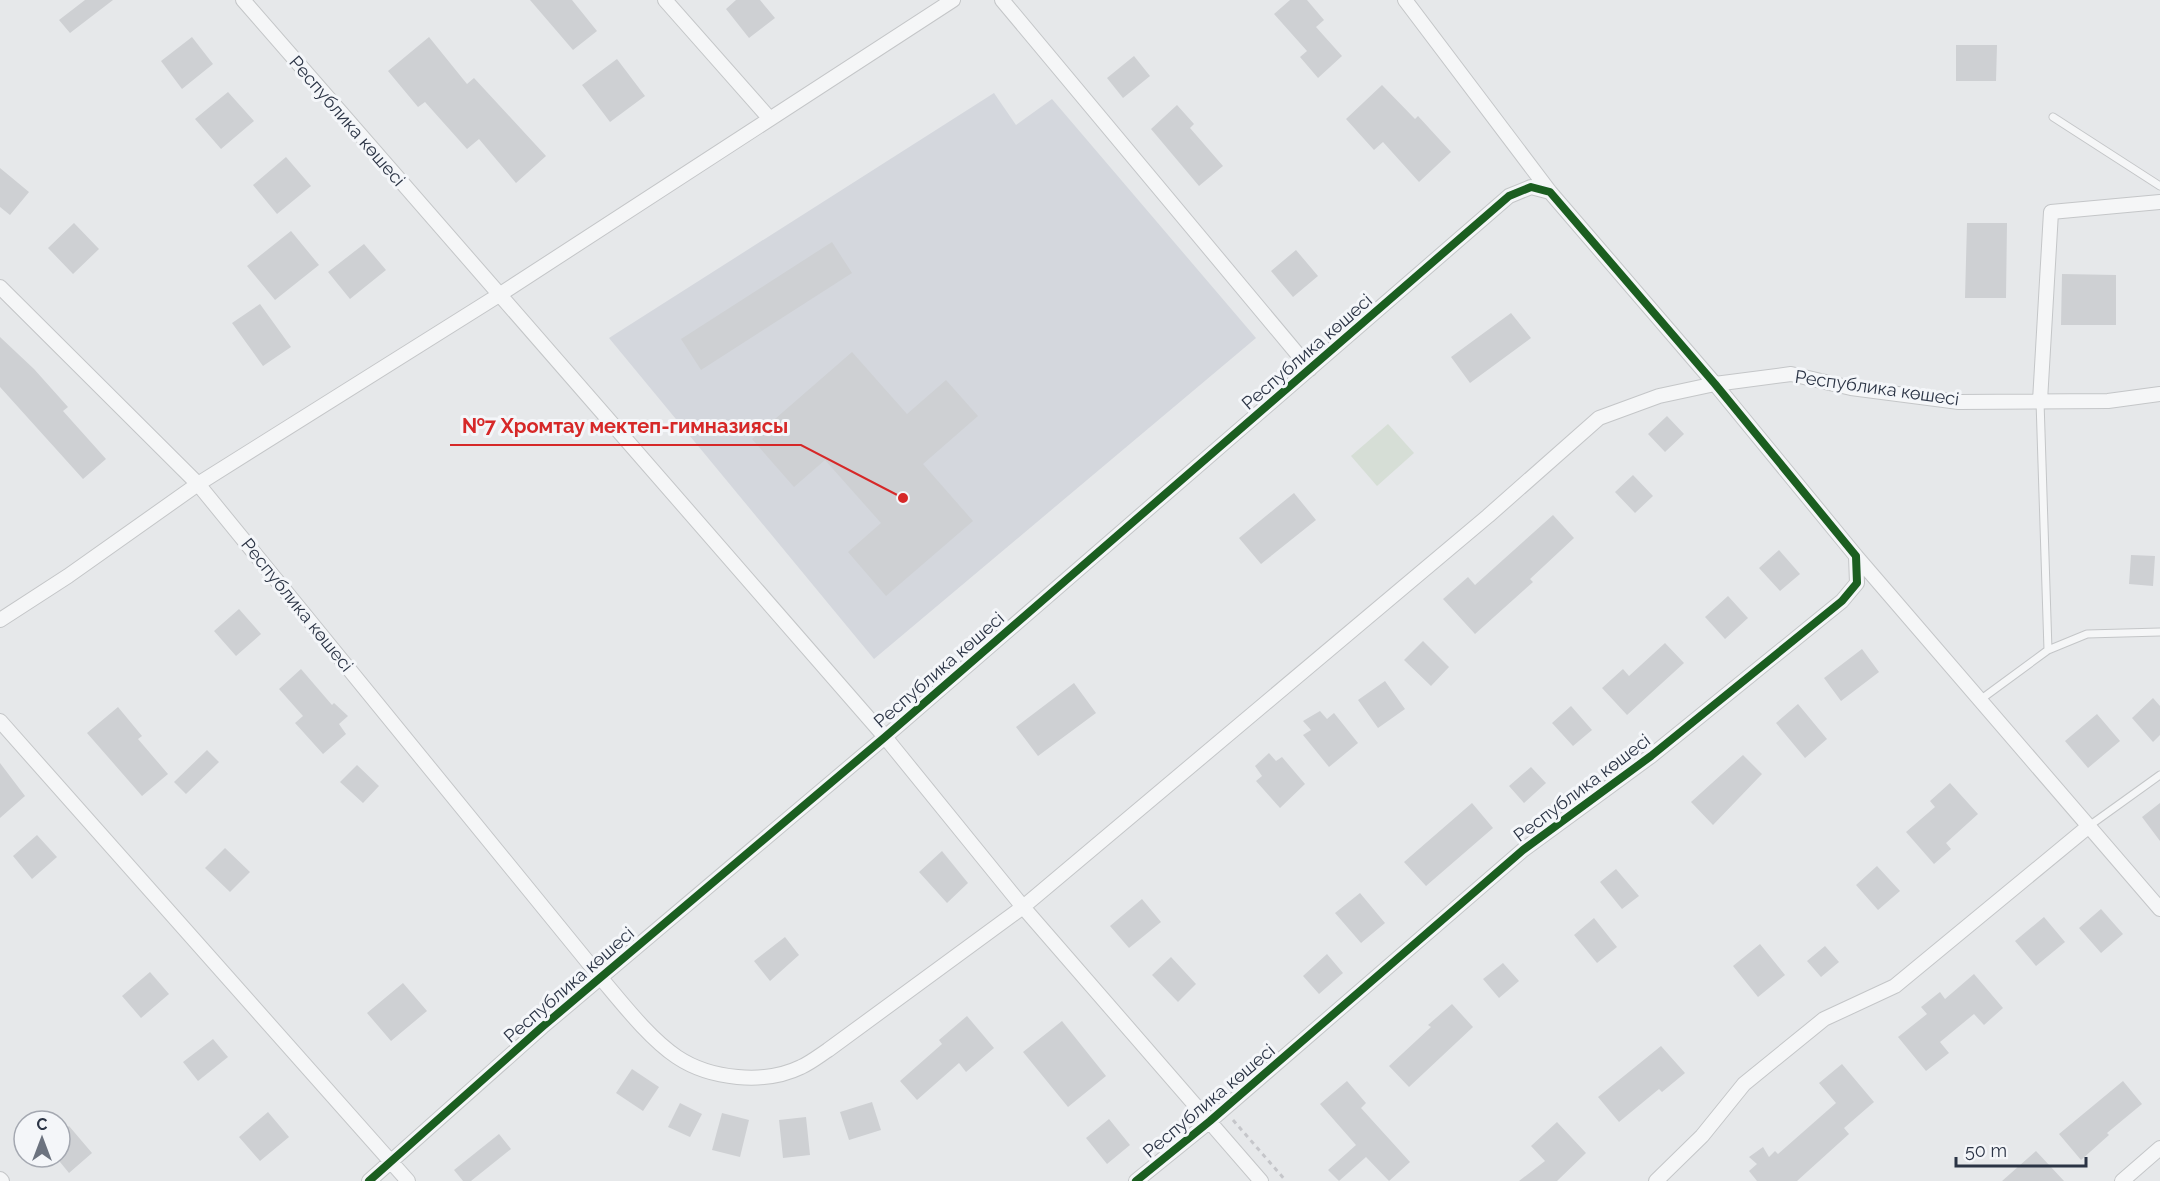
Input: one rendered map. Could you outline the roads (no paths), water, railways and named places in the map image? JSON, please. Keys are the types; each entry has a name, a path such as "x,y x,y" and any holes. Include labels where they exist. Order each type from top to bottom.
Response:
{"street":[{"name":"Республика көшесі","path":"243,0 885,737 1023,907 1261,1181"},
{"path":"665,0 770,119"},
{"path":"0,620 198,484 499,296 953,0"},
{"name":"Республика көшесі","path":"1002,0 1310,369"},
{"path":"1405,0 1550,192 1715,384 1856,556 2160,909"},
{"name":"Республика көшесі","path":"369,1181 600,977 885,737 1509,196 1532,187 1550,192"},
{"path":"2040,401 2051,212 2160,202"},
{"name":"Республика көшесі","path":"0,287 198,484 600,977 675,1056 700,1070 768,1077 800,1068 828,1050 1023,907 1488,516 1599,418 1659,396 1715,384 1791,374 1851,388 1959,402 2108,401 2160,394"},
{"name":"Республика көшесі","path":"1136,1181 1223,1110 1523,850 1651,756 1842,601 1857,583 1856,556"},
{"path":"0,721 408,1181"},
{"path":"1656,1181 1702,1136 1744,1084 1824,1019 1896,986 2089,826"},
{"path":"2122,1181 2160,1148"}],"lane":[{"path":"2054,117 2160,186"},
{"path":"2040,401 2048,650"},
{"path":"1980,700 2048,650 2087,634 2160,632"},
{"path":"2089,826 2160,775"}],"place":[{"name":"№7 Хромтау мектеп-гимназиясы","path":"903,498"}]}
